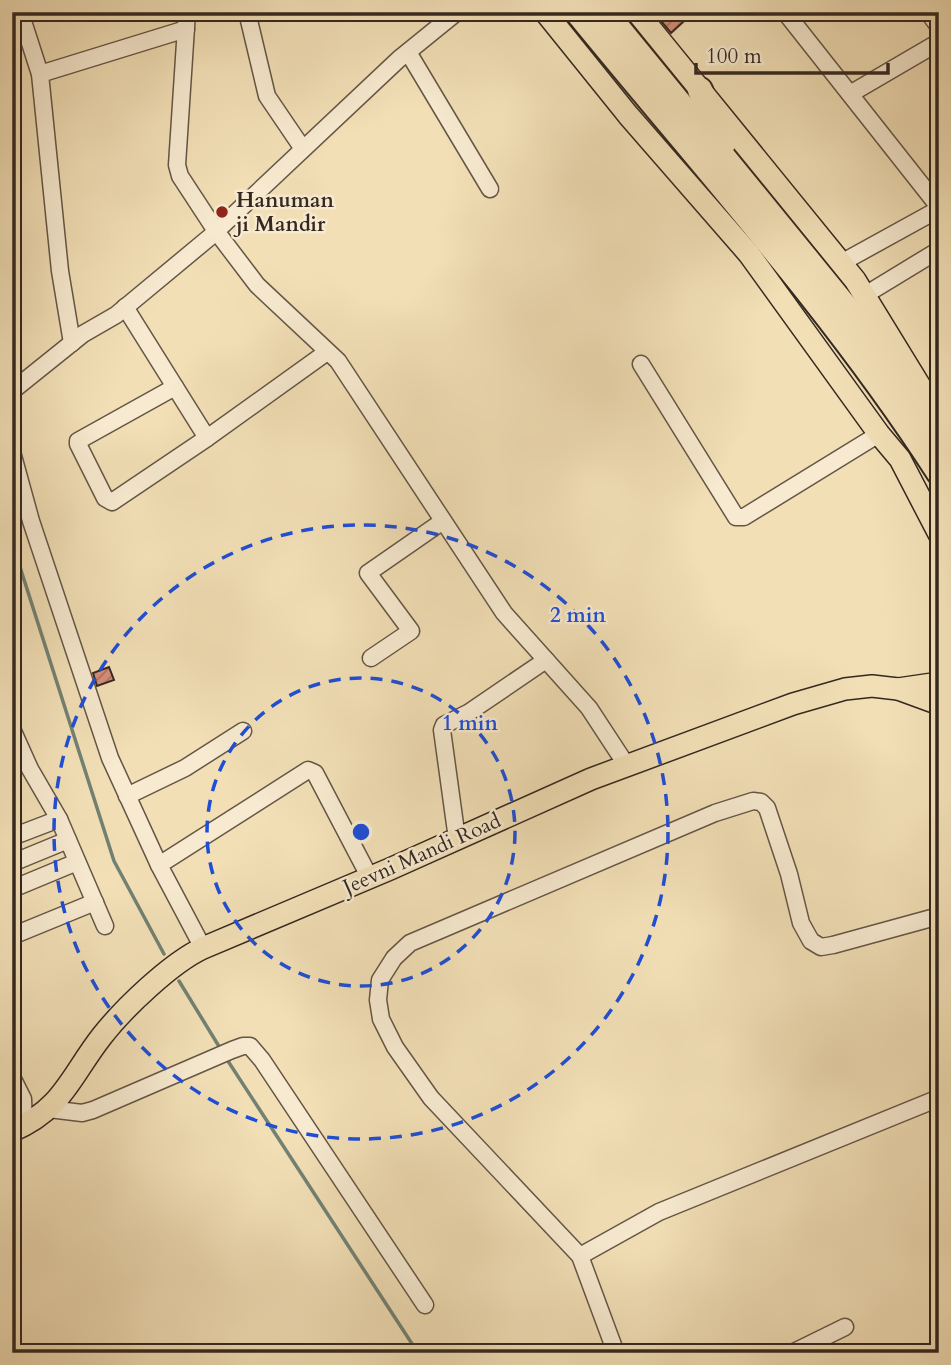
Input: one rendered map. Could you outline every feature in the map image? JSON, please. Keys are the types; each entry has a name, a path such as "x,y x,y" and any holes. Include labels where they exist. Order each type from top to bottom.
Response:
{"highway":[{"path":"577,12 806,290 860,360 939,473"},
{"path":"605,12 845,306 939,443"},
{"path":"700,90 736,174"}],"main road":[{"path":"545,12 628,116 749,254 900,459 939,534"},
{"path":"637,12 865,295 939,417"},
{"name":"Jeevni Mandi Road","path":"898,689 939,683"},
{"name":"Jeevni Mandi Road","path":"18,1129 59,1100 105,1032 166,972 183,958 203,948 370,878 591,779 793,704 845,689 872,686 898,689 939,704"}],"street":[{"path":"247,12 267,96 303,149"},
{"path":"12,391 72,343 125,307 216,231 408,52 457,12"},
{"path":"785,12 939,208 841,263"},
{"path":"928,12 939,27"},
{"path":"22,13 40,74 60,271 72,343"},
{"path":"40,74 186,21 178,171 216,231 257,285 338,361 504,613 589,708 627,766"},
{"path":"850,94 939,42"},
{"path":"408,52 490,189"},
{"path":"865,295 939,250"},
{"path":"125,307 207,438"},
{"path":"175,387 78,441 106,498 112,502 327,352"},
{"path":"641,364 736,517 744,517 879,434"},
{"path":"12,452 31,521 110,758 159,865 203,948"},
{"path":"371,658 411,631 368,573 443,521"},
{"path":"457,839 442,730 444,725 468,713 546,660"},
{"path":"12,729 30,769 59,820 105,926"},
{"path":"127,796 186,768 243,731"},
{"path":"159,865 312,770 370,878"},
{"path":"616,1353 580,1256 431,1098 395,1047 381,1019 378,1000 380,980 401,949 566,874 715,813 753,801 761,802 767,808 802,923 811,941 821,947 833,945 939,916"},
{"path":"12,837 59,820"},
{"path":"12,863 68,840"},
{"path":"12,889 77,862"},
{"path":"12,936 94,902"},
{"path":"49,1109 82,1113 225,1053 250,1046 256,1051 425,1305"},
{"path":"12,1077 23,1099 18,1129"},
{"path":"580,1256 659,1212 939,1098"},
{"path":"792,1353 845,1327"}],"building":[{"path":"659,12 694,12 671,33 656,15"},
{"path":"109,667 114,680 97,686 93,673"}],"waterway":[{"path":"12,542 114,861 164,954"},
{"path":"179,981 220,1048"},
{"path":"226,1058 418,1353"}],"place":[{"name":"Hanuman ji Mandir","path":"222,212"}]}
